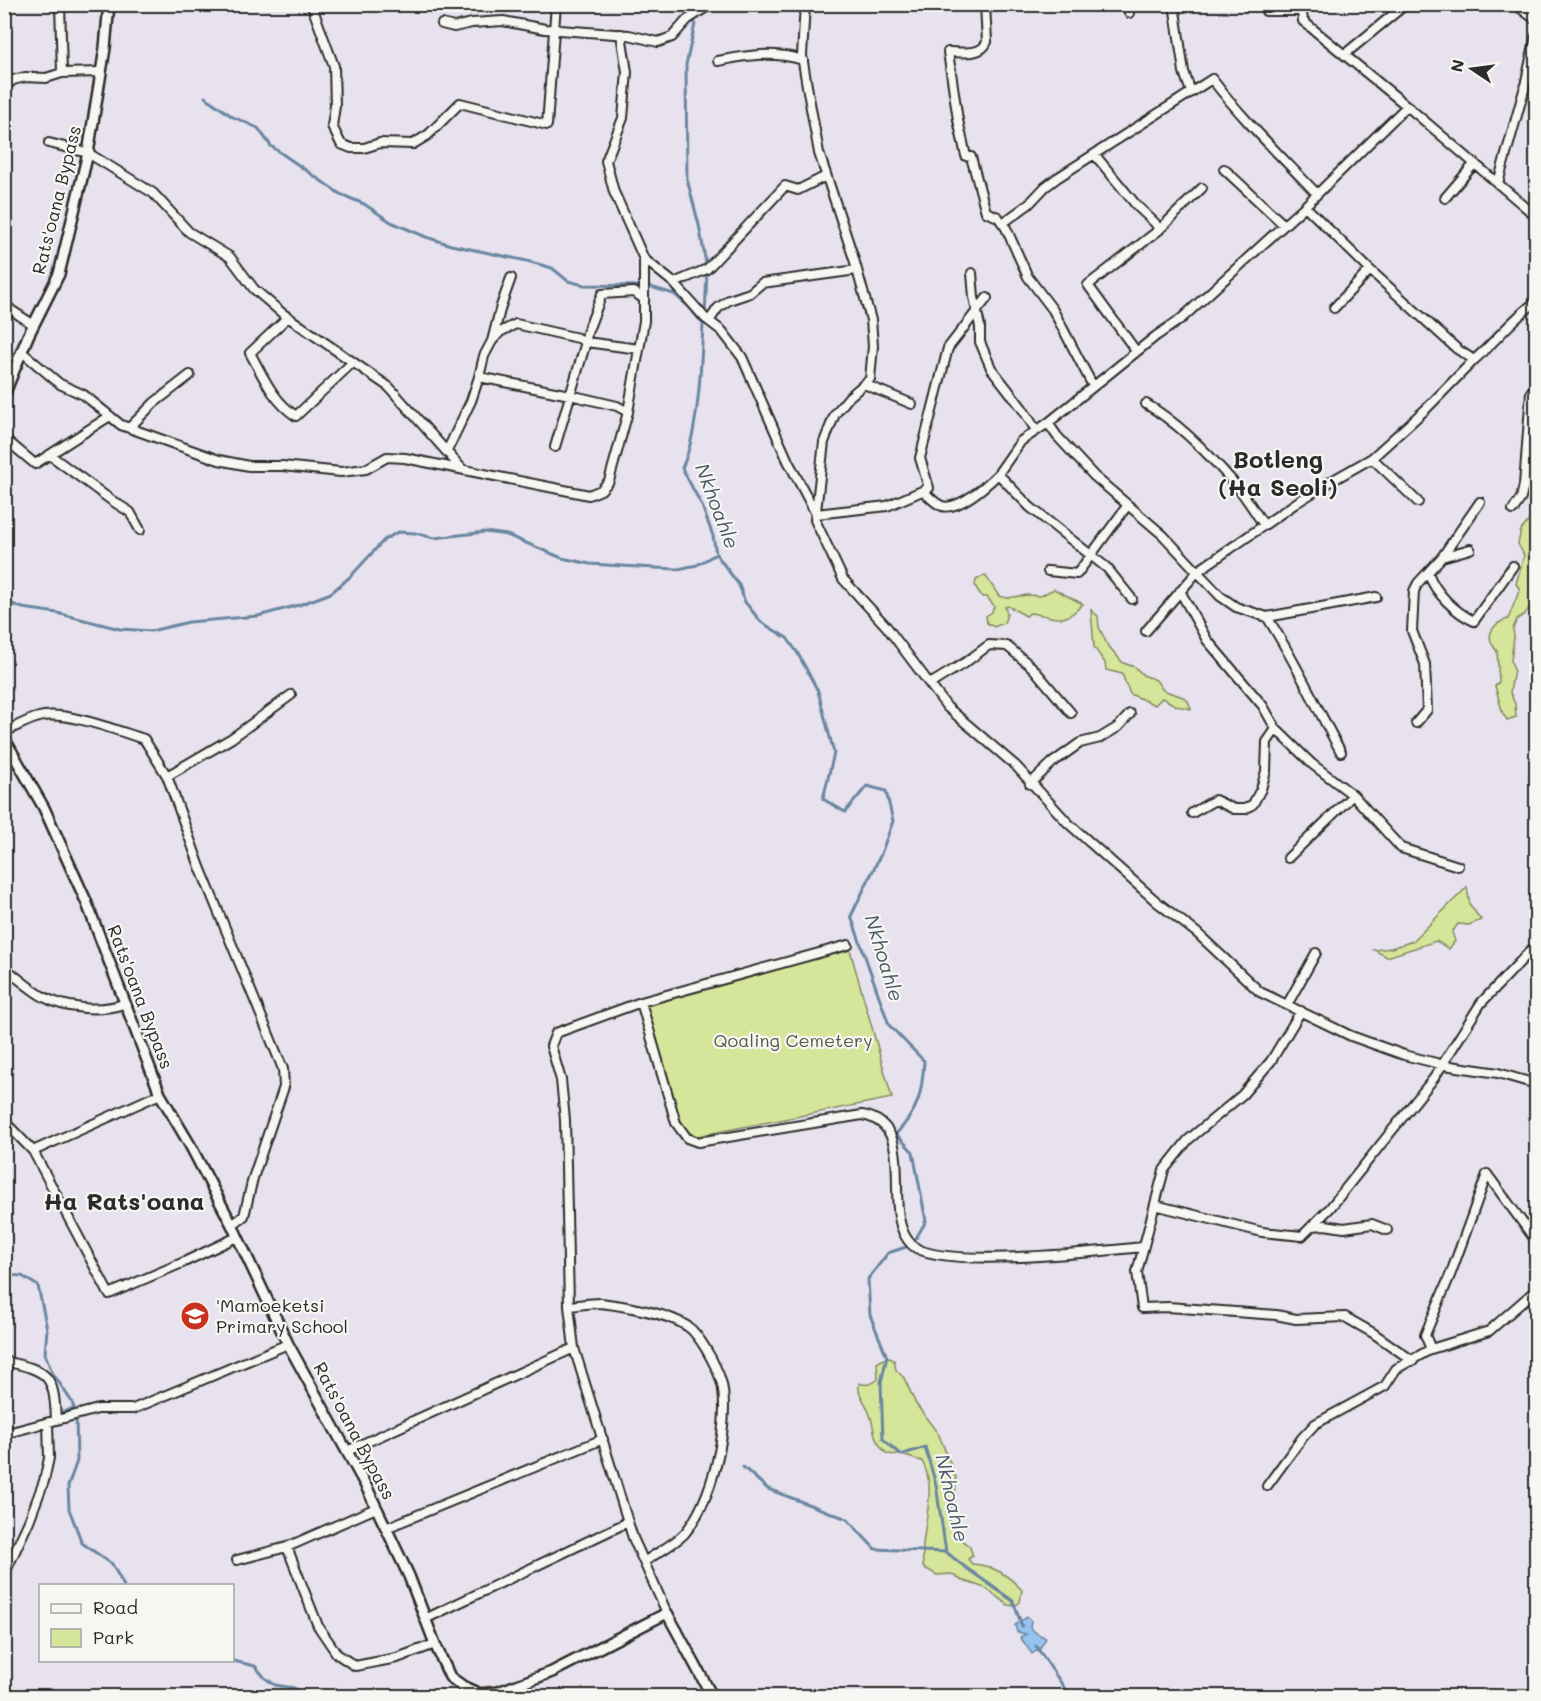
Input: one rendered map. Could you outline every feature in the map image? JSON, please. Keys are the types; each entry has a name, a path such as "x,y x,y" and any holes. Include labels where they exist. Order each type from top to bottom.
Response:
{"street":[{"path":"60,4 62,73"},
{"name":"Rats'oana Bypass","path":"4,394 59,274 88,153 109,4"},
{"path":"311,4 334,66 335,105 332,126 341,144 351,148 364,148 380,143 413,144 428,135 460,103 547,125 556,4"},
{"path":"442,24 454,27 503,21 554,30 621,34 658,42 672,37 687,20 711,4"},
{"path":"805,4 803,60 819,153 871,320 870,380 849,397 835,414 824,442 815,520 843,579 886,626 947,707 1016,766 1068,823 1130,879 1197,933 1260,992 1351,1036 1404,1054 1444,1065 1498,1073 1536,1084"},
{"path":"985,4 987,42 985,46 975,52 948,52 966,156 971,157 986,212 998,217 1003,223 1028,277 1053,310 1093,386"},
{"path":"1174,4 1184,72 1191,92"},
{"path":"1264,4 1266,11 1301,8 1303,21 1536,216"},
{"path":"1345,54 1406,4"},
{"path":"1515,4 1536,20"},
{"path":"22,352 60,384 84,395 121,425 219,460 249,466 282,466 340,472 366,469 387,457 405,458 589,495 601,490 609,481 628,412 644,321 644,260 614,192 606,160 623,118 627,72 621,34"},
{"path":"1498,183 1524,90 1536,36"},
{"path":"718,61 766,54 790,56 803,60"},
{"path":"4,88 13,80 25,77 46,78 62,73 101,72"},
{"path":"1003,223 1029,204 1045,187 1144,120 1212,79 1262,137 1317,194"},
{"path":"923,491 940,505 949,507 964,501 998,474 1022,441 1181,319 1305,206 1407,106"},
{"path":"49,143 88,153 153,193 189,232 230,257 254,289 288,317 389,387 462,469"},
{"path":"1095,155 1159,230"},
{"path":"1445,198 1474,163"},
{"path":"1224,169 1284,225"},
{"path":"674,284 706,269 785,186 798,190 826,176"},
{"path":"1137,351 1130,345 1088,285 1159,230 1202,188"},
{"path":"1305,206 1370,270 1457,349 1474,360"},
{"path":"644,260 674,284 722,331 742,357 788,461 816,514"},
{"path":"710,321 717,308 729,300 750,293 762,283 857,270"},
{"path":"1334,308 1370,270"},
{"path":"972,273 980,342 991,368 1036,430"},
{"path":"492,341 501,306 512,278"},
{"path":"555,447 587,333 602,294 634,292 644,299"},
{"path":"816,514 887,506 929,488 920,458 948,348 987,298"},
{"path":"4,302 11,310 34,325"},
{"path":"1146,632 1198,571 1328,483 1372,458 1425,409 1518,315 1536,302"},
{"path":"288,317 250,353 282,407 296,416 352,362"},
{"path":"447,451 471,401 484,356 500,332 516,324 578,338 586,342 639,350"},
{"path":"129,428 154,403 189,375"},
{"path":"479,377 617,406 628,412"},
{"path":"864,384 912,404"},
{"path":"1514,510 1521,498 1524,485 1531,392 1536,387"},
{"path":"1146,404 1182,431 1223,471 1236,485 1264,525"},
{"path":"4,438 34,464 110,416"},
{"path":"1048,423 1094,476 1163,535 1220,596 1236,607 1267,617 1376,597"},
{"path":"50,455 130,512 140,530"},
{"path":"1372,458 1418,502"},
{"path":"998,474 1030,507 1107,568 1132,599"},
{"path":"1416,723 1426,710 1425,664 1412,632 1414,591 1418,583 1442,557 1480,502"},
{"path":"1048,571 1077,574 1127,506"},
{"path":"1442,557 1470,549"},
{"path":"1428,573 1431,581 1458,613 1474,621 1513,566"},
{"path":"1180,591 1207,640 1263,706 1276,729 1312,764 1353,795 1401,848 1458,866"},
{"path":"1267,617 1294,661 1311,698 1341,752"},
{"path":"930,684 989,645 1007,646 1033,668 1071,713"},
{"path":"167,776 232,738 291,695"},
{"path":"1030,784 1052,763 1080,743 1100,738 1118,728 1130,714"},
{"path":"4,732 40,717 60,715 144,739 167,776 200,867 283,1069 284,1087 253,1178 244,1216 232,1225"},
{"path":"1192,813 1215,800 1234,810 1245,809 1253,804 1261,789 1266,771 1267,742 1276,729"},
{"name":"Rats'oana Bypass","path":"4,738 44,807 86,901 160,1094 232,1225 288,1344 386,1528 409,1576 450,1677 464,1688 480,1694 498,1692 552,1672 667,1613"},
{"path":"1288,858 1353,795"},
{"path":"711,1696 667,1613 633,1538 574,1348 569,1306 566,1120 561,1080 551,1046 556,1033 642,1002 848,945"},
{"path":"1155,1205 1262,1232 1302,1236 1330,1208 1444,1065 1481,1003 1536,945"},
{"path":"1287,1005 1316,953"},
{"path":"4,967 43,996 63,1004 113,1008 124,1004"},
{"path":"642,1002 675,1123 687,1138 698,1142 862,1115 871,1116 884,1125 895,1148 900,1226 912,1245 922,1251 966,1257 1043,1257 1143,1247"},
{"path":"1301,1011 1271,1061 1242,1095 1188,1140 1164,1170 1137,1272 1142,1308 1168,1307 1276,1315 1296,1319 1345,1317 1413,1361"},
{"path":"33,1151 160,1094"},
{"path":"4,1121 33,1151 109,1294 237,1237"},
{"path":"1431,1349 1425,1335 1451,1273 1487,1174 1536,1241"},
{"path":"1312,1226 1325,1225 1344,1228 1372,1224 1387,1230"},
{"path":"1267,1486 1315,1424 1385,1386 1396,1369 1431,1349 1489,1331 1536,1290"},
{"path":"569,1306 599,1303 663,1314 690,1329 707,1351 723,1388 724,1426 717,1462 700,1509 684,1534 644,1562"},
{"path":"4,1434 98,1410 133,1409 288,1344"},
{"path":"347,1451 574,1348"},
{"path":"4,1361 44,1373 50,1380 55,1399 56,1420"},
{"path":"4,1575 44,1481 49,1458 48,1423"},
{"path":"386,1528 603,1438"},
{"path":"237,1560 287,1547 376,1508"},
{"path":"425,1619 628,1522"},
{"path":"287,1547 318,1626 337,1654 355,1666 397,1658 435,1644"}],"green space":[{"path":"1536,512 1536,535 1529,548 1536,558 1536,591 1530,607 1517,619 1513,629 1511,661 1514,670 1510,692 1515,704 1516,717 1507,720 1495,686 1499,682 1497,651 1490,636 1497,624 1508,619 1520,589 1516,584 1524,555 1518,544 1521,530"},
{"path":"985,575 999,596 1007,598 1040,596 1054,589 1083,604 1064,618 1030,613 1026,616 1008,606 1005,607 1007,614 1004,623 994,627 987,623 986,616 992,612 994,606 987,597 982,597 975,586 976,580"},
{"path":"1091,610 1098,616 1099,627 1107,644 1123,663 1135,667 1143,675 1156,680 1163,690 1183,697 1188,701 1191,709 1177,706 1162,698 1155,705 1130,694 1122,674 1106,670 1105,663 1094,647"},
{"path":"1467,887 1470,905 1481,920 1469,925 1458,924 1452,932 1455,941 1449,949 1436,941 1387,957 1374,950 1391,948 1413,941"},
{"name":"Qoaling Cemetery","path":"850,950 892,1098 687,1138 676,1123 641,1002"},
{"path":"887,1357 894,1360 896,1370 904,1378 916,1404 939,1435 956,1478 955,1501 949,1514 951,1526 958,1537 970,1547 973,1556 968,1559 972,1564 987,1566 1000,1572 1022,1590 1020,1602 1015,1606 1008,1605 985,1588 951,1574 937,1575 923,1567 923,1544 929,1498 926,1470 922,1461 887,1454 881,1447 875,1437 871,1417 859,1390 859,1383 869,1384 878,1379 877,1363"}],"water":[{"path":"1027,1617 1031,1621 1030,1627 1046,1638 1040,1648 1032,1654 1020,1637 1026,1634 1017,1632 1015,1625"}],"waterway":[{"name":"Nkhoahle","path":"694,4 695,24 686,65 687,179 707,269 696,417 688,453 682,468 702,506 713,536 716,554 739,585 745,602 761,622 787,638 818,691 834,753 823,799 845,812 867,786 886,791 893,821 881,854 851,916 889,1025 924,1061 918,1100 910,1117 896,1134 913,1152 926,1221 912,1245 888,1253 868,1279 870,1315 887,1357 881,1382 883,1439 901,1455 925,1447 936,1485 946,1552 1013,1601 1022,1626"},
{"path":"205,97 233,117 258,128 271,146 340,194 364,204 391,222 451,245 552,268 568,281 584,285 647,286 674,294 703,324"},
{"path":"4,601 23,608 57,613 120,629 151,631 189,622 258,616 299,605 331,593 351,576 384,540 398,532 415,533 434,538 485,532 507,535 562,558 590,564 678,569 697,565 716,554"},
{"path":"4,1275 22,1276 38,1286 47,1329 45,1354 52,1372 72,1402 76,1414 77,1461 68,1486 69,1509 82,1543 112,1564 123,1584"},
{"path":"45,1420 74,1408"},
{"path":"4,1429 27,1424"},
{"path":"743,1467 768,1489 847,1519 875,1549 946,1552"},
{"name":"Nkhoahle","path":"1036,1646 1070,1696"},
{"path":"234,1661 255,1666 265,1678 275,1685 294,1688 308,1696"},
{"path":"928,1696 936,1696"}],"place":[{"name":"'Mamoeketsi Primary School","path":"195,1316"}],"district":[{"name":"Botleng (Ha Seoli)","path":"1278,474"},
{"name":"Ha Rats'oana","path":"124,1202"}]}
